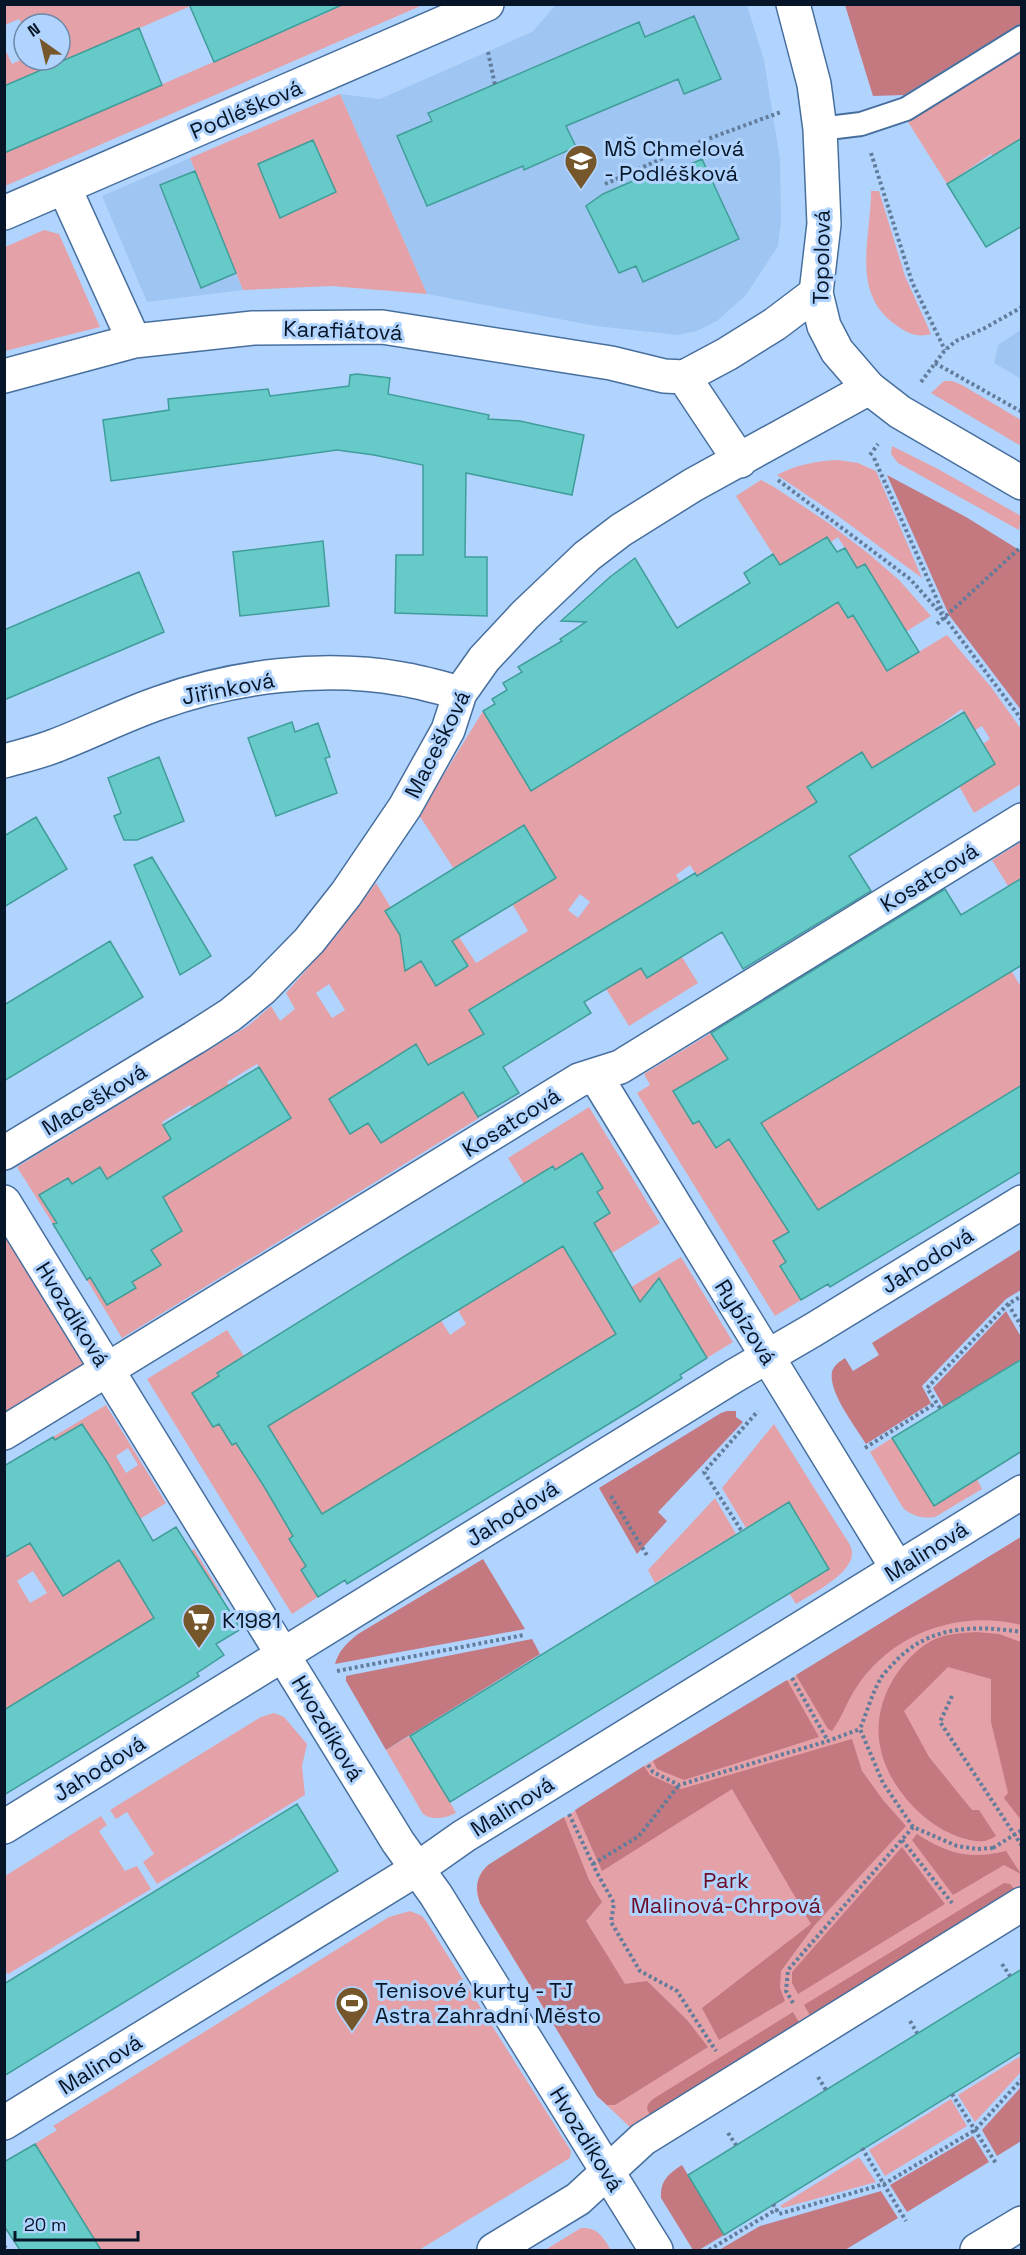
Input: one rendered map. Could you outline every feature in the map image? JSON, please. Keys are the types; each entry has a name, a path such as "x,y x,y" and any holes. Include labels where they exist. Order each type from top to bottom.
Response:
{"street":[{"name":"Podléšková","path":"4,213 487,4"},
{"name":"Topolová","path":"794,4 814,84 820,129 824,224 816,293 824,326 837,351 868,388 900,412 1022,483"},
{"path":"64,187 134,341"},
{"path":"740,461 684,377 776,324 816,293"},
{"name":"Karafiátová","path":"4,376 134,341 253,328 381,327 612,363 664,376 684,377"},
{"name":"Macešková","path":"4,1153 230,1015 262,988 309,941 405,807 448,730 460,693 484,659 525,615 587,556 621,530 684,490 868,388"},
{"name":"Jiřinková","path":"4,761 56,746 159,702 250,680 348,673 403,679 460,693"},
{"name":"Kosatcová","path":"4,1433 579,1080 620,1067 1022,820"},
{"name":"Rybízová","path":"595,1075 897,1568"},
{"name":"Hvozdíková","path":"4,1202 398,1842 436,1895 656,2250"},
{"name":"Jahodová","path":"4,1827 1022,1202"},
{"name":"Malinová","path":"4,2123 1022,1492"},
{"path":"494,2250 578,2199 643,2139 1022,1905"},
{"path":"977,2250 1022,2223"}],"lane":[{"path":"820,129 861,124 906,109 1022,36"}],"path":[{"path":"488,52 495,85"},
{"path":"605,184 697,143 781,112"},
{"path":"861,124 912,282 945,350"},
{"path":"919,385 934,363 956,341 1022,307"},
{"path":"934,363 1022,412"},
{"path":"880,442 872,456 945,618"},
{"path":"777,480 910,579 945,618 1022,720"},
{"path":"937,624 1022,546"},
{"path":"940,1408 927,1388 1008,1304 1022,1296"},
{"path":"1008,1304 1022,1327"},
{"path":"860,1451 936,1403"},
{"path":"741,1530 704,1472 761,1408"},
{"path":"610,1494 648,1557"},
{"path":"1022,1632 993,1628 968,1628 928,1636 902,1654 882,1677 860,1729 883,1783 913,1827 957,1846 977,1850 993,1848 1022,1830"},
{"path":"336,1671 525,1635"},
{"path":"792,1678 828,1741"},
{"path":"952,1696 940,1722 1022,1846"},
{"path":"593,1864 639,1836 679,1785 828,1741 860,1729"},
{"path":"647,1764 653,1772 679,1785"},
{"path":"569,1814 614,1903 611,1922 640,1971 677,1991 716,2051"},
{"path":"794,2004 786,1991 788,1970 913,1827"},
{"path":"902,1840 954,1906"},
{"path":"1002,1964 1010,1976"},
{"path":"910,2021 917,2033"},
{"path":"818,2077 826,2090"},
{"path":"773,2204 779,2214 884,2184 975,2130 1022,2079"},
{"path":"952,2094 997,2165"},
{"path":"728,2133 736,2145"},
{"path":"862,2148 906,2221"},
{"path":"709,2250 777,2209"},
{"path":"4,2246 8,2250"}],"shaded area":[{"name":"MŠ Chmelová - Podléšková","path":"556,5 747,5 764,60 780,159 781,221 778,246 746,295 717,321 697,331 677,335 596,326 427,294 340,94 380,99 532,32"},
{"path":"845,5 1021,5 1021,23 904,95 873,96"},
{"path":"190,158 243,290 147,302 102,196"},
{"path":"1021,330 1021,379 994,363 998,345"},
{"path":"887,475 966,517 1021,551 1021,710 949,615"},
{"path":"1021,1249 1021,1290 1006,1299 922,1386 931,1403 866,1444 834,1389 832,1372 835,1366 845,1358 853,1371 879,1355 872,1343"},
{"path":"1006,1311 1021,1337 1021,1359 944,1407 933,1388"},
{"path":"727,1411 736,1411 736,1417 743,1422 658,1512 667,1521 637,1554 599,1488"},
{"path":"1021,1537 1021,1625 997,1621 950,1624 906,1641 886,1654 869,1671 854,1691 832,1731 828,1729 796,1675"},
{"path":"483,1559 525,1629 335,1664 344,1647 358,1634"},
{"path":"976,1632 999,1634 1021,1642 1021,1820 1004,1798 1008,1793 991,1722 991,1679 948,1667 904,1711 929,1757 972,1810 979,1810 996,1836 981,1841 951,1834 923,1816 911,1804 891,1776 884,1761 878,1731 884,1700 898,1672 908,1660 931,1641 953,1634"},
{"path":"532,1639 540,1654 386,1750 346,1681 346,1676"},
{"path":"787,1680 819,1737 684,1780 657,1769 653,1761"},
{"path":"852,1739 862,1771 906,1826 814,1926 781,1971 780,1988 785,2001 719,2040 702,2008 811,1924 732,1789 602,1871 575,1810 644,1766 650,1775 681,1789"},
{"path":"564,1817 589,1880 602,1902 586,1921 625,1984 647,1981 687,2020 708,2047 615,2105 607,2105 597,2096 480,1903 477,1892 479,1878 488,1865"},
{"path":"917,1834 949,1851 981,1855 1006,1851 1021,1874 1004,1865 953,1895 912,1840"},
{"path":"902,1847 945,1904 798,1994 792,1983 792,1972"},
{"path":"1004,1883 1010,1884 1017,1892 811,2017 804,2005"},
{"path":"793,2012 800,2024 651,2117 647,2109 653,2099"},
{"path":"1021,2087 1021,2141 997,2156 982,2130"},
{"path":"973,2136 989,2162 907,2212 890,2185"},
{"path":"682,2165 724,2235 699,2250 693,2250 661,2198 666,2178"},
{"path":"881,2191 898,2218 845,2250 719,2250 760,2226"}],"green space":[{"path":"5,5 193,5 72,57 72,12 12,12 12,22 5,25"},
{"path":"329,5 423,5 5,186 5,153 38,138 5,87 4,47 12,64 12,72 72,72 72,63 94,114 331,11"},
{"path":"1021,51 1021,138 993,156 991,154 947,184 908,122"},
{"path":"340,94 427,294 331,286 243,290 190,158","holes":["313,140 336,192 281,218 258,164"]},
{"path":"871,191 879,191 905,276 931,334 917,335 900,328 882,312 873,297 866,264"},
{"path":"44,230 59,234 100,327 5,351 5,247"},
{"path":"944,381 962,385 1021,420 1021,446 931,393"},
{"path":"892,446 1021,516 1019,530 898,463 891,454"},
{"path":"838,460 858,463 876,471 922,578 838,516 777,475 806,464"},
{"path":"761,480 827,522 899,580 931,616 875,651 887,671 947,635 991,687 1021,729 1021,784 974,813 959,786 995,764 983,744 990,739 982,726 975,730 962,709 926,735 872,768 862,752 807,787 817,802 697,876 690,865 676,875 682,885 635,959 647,978 682,957 698,983 629,1026 579,945 480,1003 481,1029 502,1066 459,1085 479,1118 122,1338 87,1280 90,1277 136,1288 133,1282 160,1265 99,1167 71,1184 40,1195 57,1223 53,1224 17,1167 248,1026 271,1006 280,1021 295,1009 286,993 337,935 376,883 391,908 385,912 436,985 467,966 452,941 459,937 476,963 528,931 513,905 556,877 524,825 454,869 419,815 483,711 531,791 838,602 849,618 885,596 865,564 857,568 838,537 831,542 827,537 780,565 736,496","holes":["580,894 590,902 578,918 568,910","329,984 345,1010 332,1018 316,993","416,1045 428,1065 381,1142 368,1123 350,1133 329,1099","257,1064 284,1107 155,1150 171,1139 162,1122 190,1105 193,1108 229,1086 227,1082"]},
{"path":"1021,842 1021,878 1008,886 992,860"},
{"path":"1011,970 1021,987 1021,1085 899,1160 885,1178 881,1171 830,1203 793,1239 789,1232 773,1241 786,1262 780,1266 801,1300 775,1316 637,1093 650,1085 644,1074 711,1033 728,1059 701,1075 703,1079 676,1096 693,1124 699,1121 716,1148 771,1109 775,1115"},
{"path":"589,1107 660,1223 580,1273 600,1306 681,1257 733,1342 707,1358 682,1317 468,1425 289,1539 306,1566 301,1570 318,1597 292,1614 147,1379 227,1330 244,1356 217,1372 219,1376 192,1393 213,1427 219,1424 232,1445 407,1341 437,1314 450,1335 466,1324 458,1310 538,1252 609,1213 597,1192 603,1188 582,1154 555,1170 524,1184 508,1158","holes":["255,1473 306,1490 277,1508"]},
{"path":"4,1223 87,1363 4,1418"},
{"path":"106,1405 166,1503 107,1539 104,1550 112,1565 120,1561 167,1565 194,1549 222,1595 5,1710 5,1558 31,1542 82,1424 55,1440 53,1437","holes":["128,1448 138,1465 126,1473 116,1456","81,1569 88,1580 63,1596 56,1584","33,1571 47,1593 30,1603 17,1581"]},
{"path":"774,1424 848,1541 852,1552 845,1570 796,1604 789,1593 829,1569 789,1502 746,1528 722,1488"},
{"path":"892,1438 977,1479 982,1489 935,1517 922,1517 910,1513 903,1508 870,1452"},
{"path":"715,1498 736,1534 655,1583 648,1570"},
{"name":"Park Malinová-Chrpová","path":"1021,1537 1021,1889 632,2129 597,2096 480,1903 477,1887 482,1871 647,1764"},
{"path":"274,1713 284,1717 307,1744 302,1766 305,1795 157,1884 143,1862 154,1854 127,1812 116,1819 110,1810 261,1717"},
{"path":"410,1736 456,1813 440,1818 423,1814 386,1750"},
{"path":"101,1816 107,1825 99,1831 125,1871 137,1866 151,1889 8,1974 4,1969 5,1876"},
{"name":"Tenisové kurty - TJ Astra Zahradní Město","path":"410,1911 422,1916 426,1921 571,2151 570,2158 419,2250 20,2250 5,2226 5,2162 57,2130 53,2126 389,1917"},
{"path":"1021,2056 1021,2072 975,2122 958,2095"},
{"path":"951,2099 967,2126 885,2176 869,2150"},
{"path":"859,2157 876,2182 783,2208 780,2206"},
{"path":"581,2228 596,2231 611,2250 545,2250"}],"building":[{"path":"189,4 344,4 214,62"},
{"path":"694,16 721,79 684,94 678,79 566,126 576,147 524,170 523,166 427,206 397,136 432,121 428,113 639,22 645,37"},
{"path":"139,28 162,85 4,153 4,86 37,72 72,72 72,57"},
{"path":"1022,138 1022,226 986,247 947,184"},
{"path":"313,140 336,192 280,218 258,164"},
{"path":"702,159 739,239 643,282 636,266 619,273 586,206 603,194 665,167 668,174"},
{"path":"195,171 236,273 201,288 160,185"},
{"path":"350,375 390,378 388,394 489,415 488,419 520,421 584,435 572,495 466,473 465,557 487,557 487,616 395,613 396,555 423,555 423,465 337,450 111,481 103,420 169,410 168,399 268,389 270,396 349,386"},
{"path":"827,537 837,552 845,548 857,568 865,564 919,652 887,671 853,615 848,618 838,602 531,791 483,711 495,704 492,699 507,690 503,683 522,672 518,667 562,641 560,639 586,622 561,621 610,577 635,558 677,628 750,583 744,573 773,554 780,565"},
{"path":"323,541 329,606 240,616 233,552"},
{"path":"139,572 164,632 4,700 4,630"},
{"path":"964,712 995,764 849,856 871,891 743,969 722,932 647,978 641,968 584,1002 591,1013 503,1067 519,1093 478,1117 463,1092 381,1143 368,1123 350,1134 329,1099 416,1044 428,1065 484,1034 469,1010 695,873 697,876 817,802 807,787 862,752 872,768"},
{"path":"292,722 295,732 318,723 330,757 325,758 337,793 276,816 248,738"},
{"path":"159,757 184,821 137,840 124,840 114,816 121,813 108,778"},
{"path":"36,817 67,869 4,907 4,836"},
{"path":"524,825 556,878 452,941 468,966 436,986 421,961 405,971 400,935 385,911"},
{"path":"152,857 211,956 180,975 134,865"},
{"path":"1022,878 1022,965 761,1123 818,1210 1022,1085 1022,1171 830,1287 828,1284 801,1300 780,1266 786,1262 773,1241 789,1232 729,1139 716,1148 699,1121 693,1124 673,1091 728,1059 711,1033 945,889 961,915"},
{"path":"110,941 143,997 4,1081 4,1005"},
{"path":"259,1067 291,1118 163,1197 182,1231 151,1250 161,1265 132,1282 136,1288 107,1305 90,1277 87,1280 53,1224 57,1223 39,1195 68,1178 72,1184 100,1167 107,1179 171,1139 163,1125"},
{"path":"582,1153 603,1188 597,1192 610,1213 594,1223 640,1302 659,1278 707,1358 680,1375 682,1378 638,1406 347,1584 345,1580 318,1597 301,1570 306,1566 289,1539 293,1536 265,1488 236,1443 232,1445 219,1424 213,1427 192,1393 219,1376 217,1373 408,1254 553,1166 555,1170","holes":["563,1246 616,1334 322,1514 268,1426"]},
{"path":"1022,1359 1022,1451 934,1506 892,1438"},
{"path":"82,1424 153,1541 176,1527 241,1629 216,1644 224,1655 197,1673 199,1676 4,1795 4,1710 154,1618 119,1560 63,1596 30,1543 4,1558 4,1466 53,1437 55,1440"},
{"path":"789,1502 829,1569 450,1802 410,1736"},
{"path":"297,1804 338,1871 4,2076 4,1984"},
{"path":"1022,1969 1022,2051 724,2235 688,2175"},
{"path":"35,2144 101,2250 20,2250 4,2226 4,2162"}],"place":[{"name":"MŠ Chmelová - Podléšková","path":"581,190"},
{"name":"K1981","path":"199,1649"},
{"name":"Tenisové kurty - TJ Astra Zahradní Město","path":"352,2032"}]}
